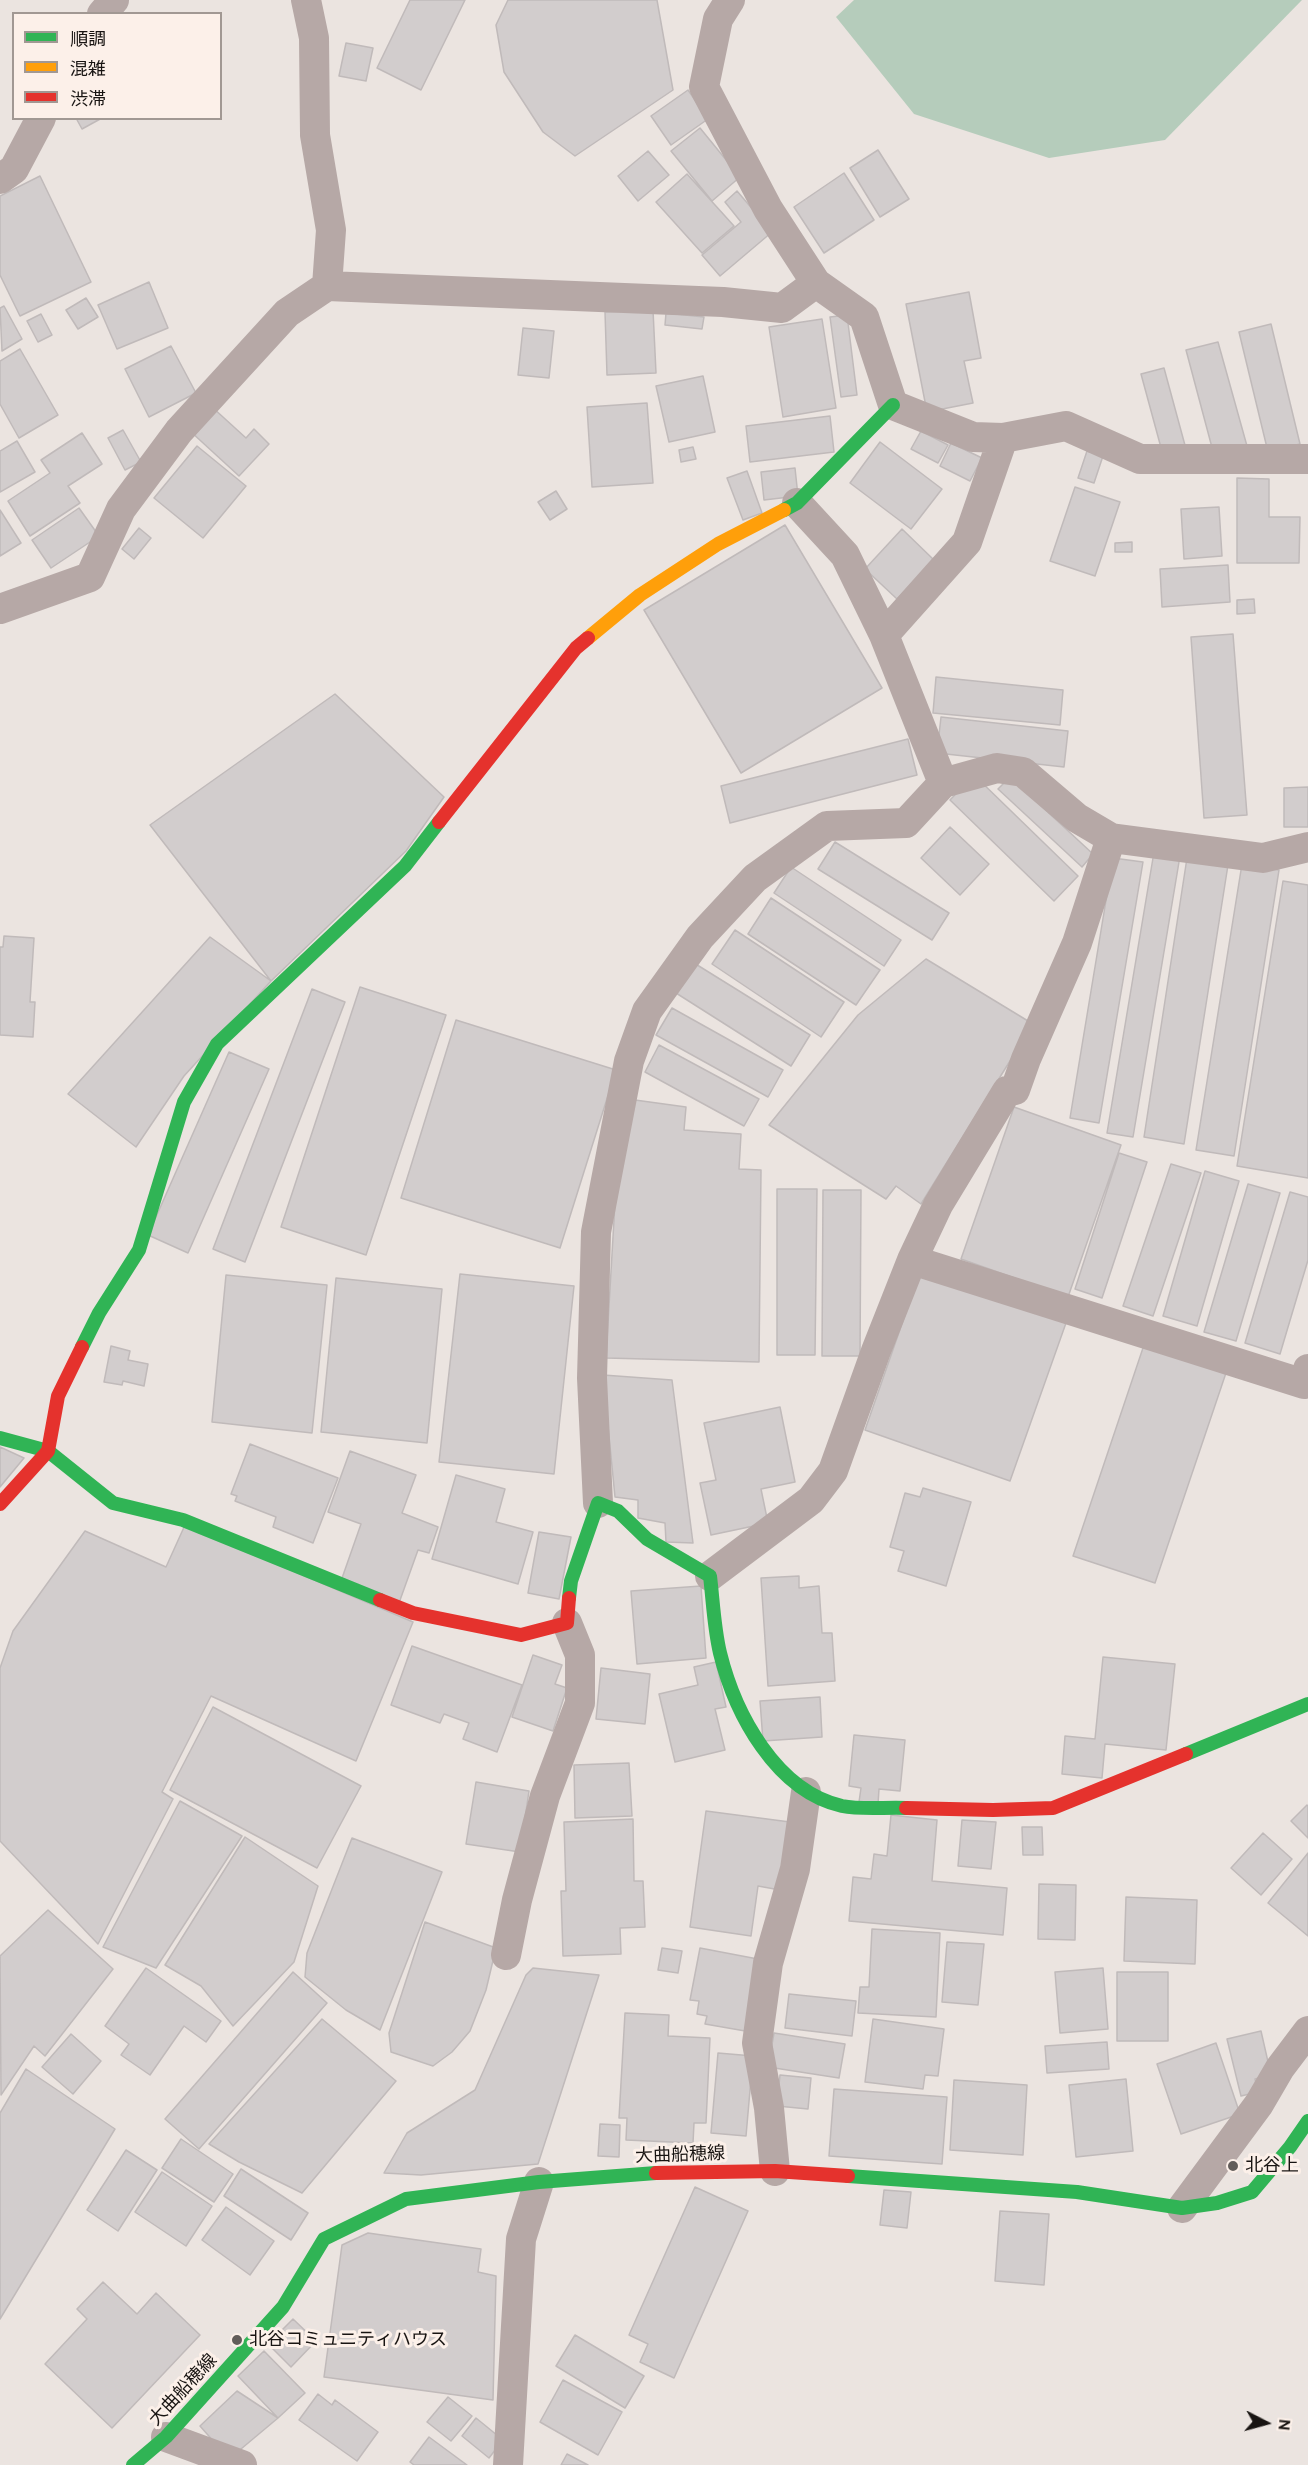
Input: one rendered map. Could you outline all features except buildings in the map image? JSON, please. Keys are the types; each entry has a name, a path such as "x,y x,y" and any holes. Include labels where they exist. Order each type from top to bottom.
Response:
{"street":[{"path":"104,12 114,0"},
{"path":"306,0 314,38 315,135 331,230 327,286"},
{"path":"730,0 718,19 704,87 768,209 816,283 864,317 893,405 973,437 1003,438 1066,426 1140,459 1308,459"},
{"path":"0,179 14,169 40,120"},
{"path":"0,609 90,577 122,509 179,431 287,313 327,286 723,302 782,309 816,283"},
{"path":"0,1504 48,1451 58,1396 99,1313 139,1250 183,1102 217,1044 405,866 576,648 640,595 708,550 797,504 893,405"},
{"path":"884,635 967,542 1003,438"},
{"path":"797,504 845,555 884,635 943,783"},
{"path":"506,1955 517,1900 545,1796 580,1703 580,1655 567,1623 571,1581 598,1503 592,1378 596,1232 628,1061 647,1011 700,937 755,878 827,826 906,823 943,783 997,768 1023,772 1077,818 1111,838 1263,858 1308,848"},
{"path":"710,1576 811,1500 833,1471 876,1351 912,1260 938,1205 1008,1091 1015,1090 1026,1059 1077,943 1111,838"},
{"path":"912,1260 1304,1384 1308,1369"},
{"path":"0,1438 48,1451 113,1503 183,1520 413,1612 521,1635 567,1623"},
{"path":"598,1503 618,1511 647,1539 710,1576"},
{"path":"710,1576 720,1652 736,1702 765,1753 806,1792 843,1806 993,1810 1053,1808 1308,1704"},
{"path":"775,2171 769,2108 757,2043 768,1963 795,1869 806,1792"},
{"path":"1182,2208 1259,2104 1280,2068 1308,2031"},
{"name":"大曲船穂線","path":"133,2465 166,2437 283,2307 324,2239 406,2199 539,2182 683,2171 775,2171 1077,2192 1182,2208 1217,2203 1252,2192 1290,2147 1308,2121"},
{"path":"508,2465 521,2239 539,2182"},
{"path":"166,2437 243,2465"}],"green space":[{"path":"854,0 1302,0 1165,140 1049,158 914,114 836,17"}],"traffic: fast":[{"path":"784,510 797,503 893,405"},
{"path":"82,1347 99,1313 139,1250 184,1102 217,1044 405,866 439,822"},
{"path":"0,1438 48,1451 113,1503 183,1520 380,1600"},
{"path":"569,1598 571,1581 598,1503 618,1511 647,1539 710,1576 716,1634 727,1676 748,1724 778,1767 818,1798 842,1806 906,1808"},
{"path":"1186,1754 1308,1704"},
{"path":"848,2176 1077,2192 1182,2208 1217,2203 1252,2192 1290,2147 1308,2121"},
{"path":"133,2465 166,2437 283,2307 324,2239 406,2199 539,2182 656,2173"}],"traffic: slow":[{"path":"588,638 640,595 718,544 784,510"}],"traffic: jam":[{"path":"439,822 576,648 588,638"},
{"path":"0,1504 48,1451 58,1396 82,1347"},
{"path":"380,1600 413,1613 521,1635 567,1623 569,1598"},
{"path":"906,1808 993,1810 1053,1808 1186,1754"},
{"path":"656,2173 775,2171 848,2176"}],"place":[{"name":"北谷上","path":"1233,2166"},
{"name":"北谷コミュニティハウス","path":"237,2340"}]}
